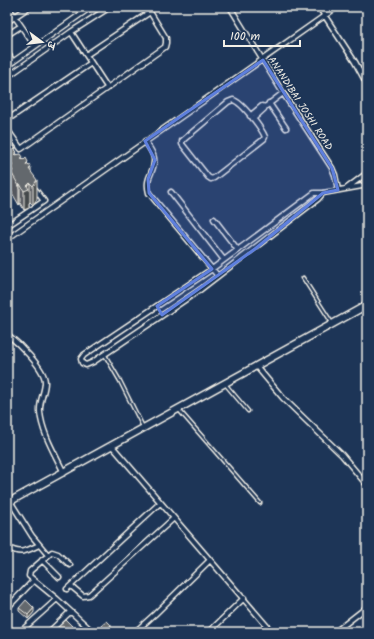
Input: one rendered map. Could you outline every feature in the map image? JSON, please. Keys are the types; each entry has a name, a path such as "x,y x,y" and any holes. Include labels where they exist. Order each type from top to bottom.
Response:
{"street":[{"path":"8,7 35,46"},
{"path":"7,22 29,7"},
{"path":"7,66 91,7"},
{"path":"7,77 71,32 110,7"},
{"path":"7,129 21,149 165,46 166,38 147,7"},
{"name":"ANANDIBAI JOSHI ROAD","path":"230,7 283,93 332,168 338,190"},
{"path":"319,7 355,62 367,84"},
{"path":"7,239 337,7"},
{"path":"86,55 150,12"},
{"path":"7,35 21,26"},
{"path":"71,32 107,88"},
{"path":"7,52 12,62"},
{"path":"7,120 91,62"},
{"path":"252,117 283,93"},
{"path":"233,100 237,101 252,117 264,135 264,139 214,178 208,177 182,144 182,141 228,102 233,100"},
{"path":"269,103 286,128"},
{"path":"145,141 152,151 155,160 148,179 147,186 149,193 218,276"},
{"path":"347,189 367,173"},
{"path":"7,226 44,201 30,182"},
{"path":"323,193 313,204 218,276 162,315 89,364 84,365 81,361 84,355 212,269 314,193 347,189 362,186 367,183"},
{"path":"171,192 224,260"},
{"path":"214,219 238,250"},
{"path":"48,555 32,536 9,502 257,367 367,305"},
{"path":"157,306 162,315"},
{"path":"7,334 31,357 44,379 45,382 41,397 40,413 49,443 64,473"},
{"path":"257,367 283,398 342,455 367,485"},
{"path":"112,446 272,632"},
{"path":"160,503 69,587 83,596 89,595 174,518"},
{"path":"7,547 20,552 39,545"},
{"path":"70,565 55,552 52,552 30,572 29,576 33,581 57,599 92,632"},
{"path":"42,560 60,577"},
{"path":"135,632 210,560"},
{"path":"7,608 33,581"},
{"path":"209,632 244,598"},
{"path":"20,632 57,599"},
{"path":"334,632 367,607"},
{"path":"49,632 70,612"}],"lane":[{"path":"303,278 333,324"},
{"path":"105,354 144,428"},
{"path":"225,384 248,411"},
{"path":"178,409 260,503"}],"highlighted area":[{"path":"263,60 332,168 338,190 323,193 255,249 162,315 157,306 212,269 149,193 148,179 155,160 145,141"}],"building":[{"path":"7,133 10,137 8,140 12,139 14,144 11,145 12,147 14,146 16,149 14,149 17,152 14,154 21,154 23,157 21,158 22,160 26,158 28,162 26,164 27,166 29,164 31,168 29,169 37,180 33,186 30,183 27,186 29,189 24,191 20,184 19,186 11,172 13,171 10,167 13,165 9,160 7,161"},
{"path":"26,600 34,608 28,615 19,608"},
{"path":"66,620 72,626 65,632 57,632 55,630"},
{"path":"107,621 111,625 106,630 101,626"},
{"path":"152,628 155,632 148,631"}]}
